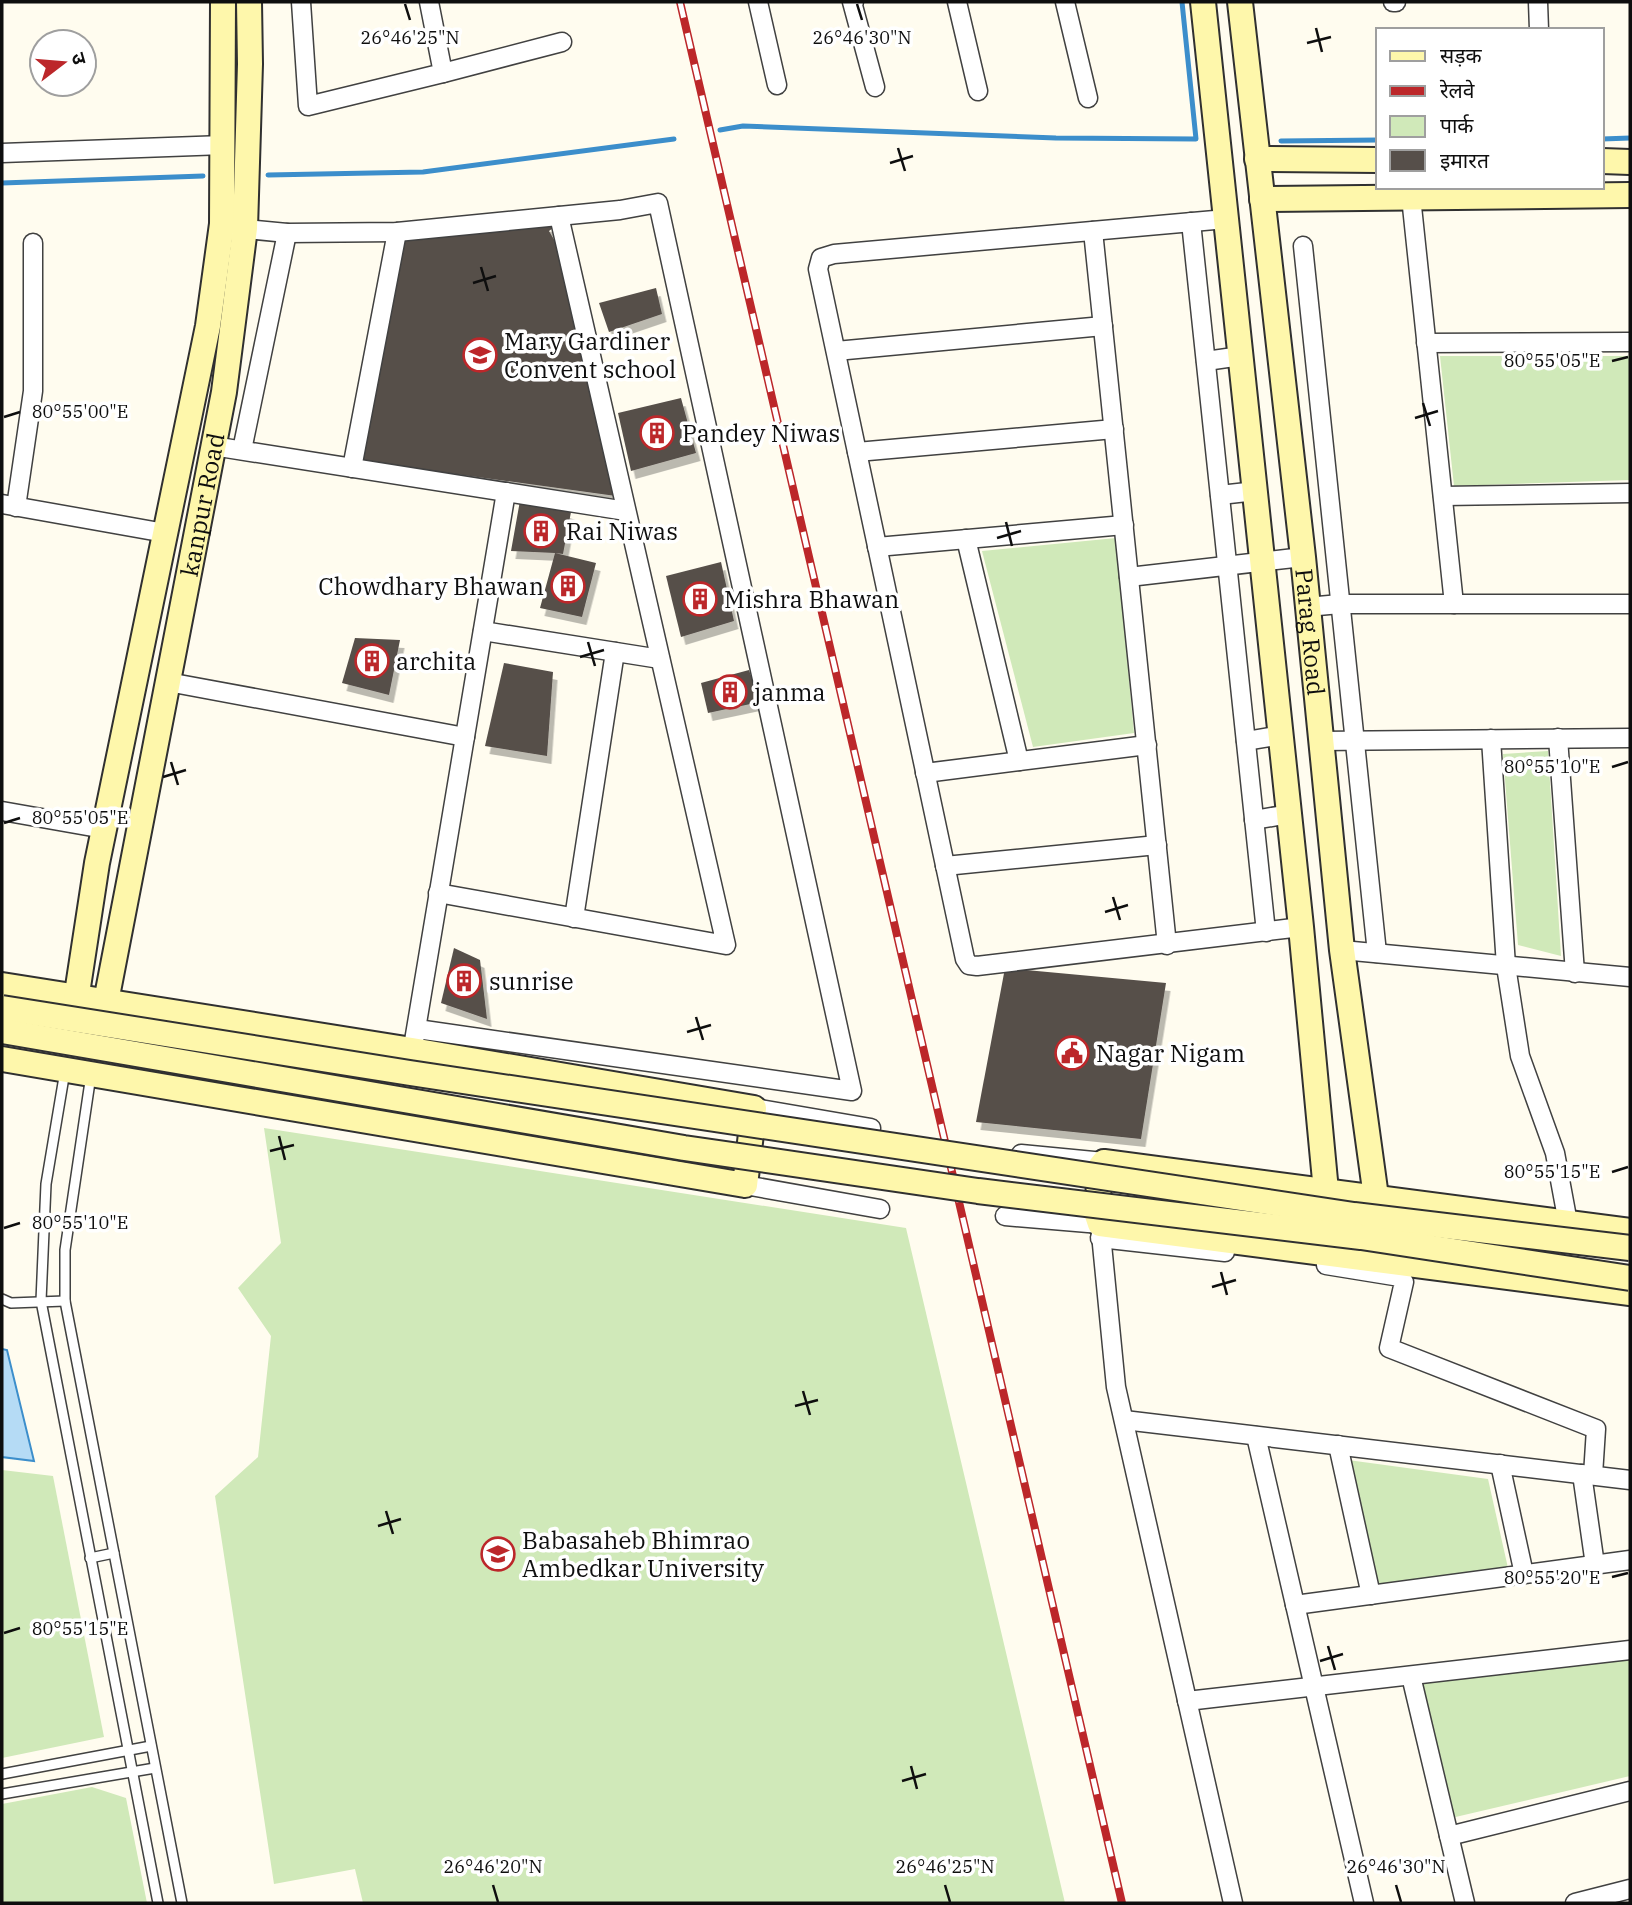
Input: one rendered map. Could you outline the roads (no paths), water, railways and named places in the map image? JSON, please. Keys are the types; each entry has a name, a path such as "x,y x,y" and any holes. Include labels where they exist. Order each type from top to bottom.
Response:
{"street":[{"path":"66,1069 104,829 208,326 233,228 223,145 223,2"},
{"name":"kanpur Road","path":"92,1073 223,392 233,228 250,64 249,2"},
{"path":"301,2 308,106 562,42"},
{"path":"429,2 443,73"},
{"path":"758,2 777,85"},
{"path":"854,2 875,87"},
{"path":"957,2 978,91"},
{"path":"1065,2 1088,98"},
{"name":"Parag Road","path":"1203,2 1217,134 1210,221 1239,493 1259,561 1277,736 1272,817 1285,929 1326,1191 1323,1252"},
{"name":"Parag Road","path":"1240,2 1303,557 1342,950 1376,1197 1378,1260"},
{"path":"1538,2 1539,28"},
{"path":"1217,134 1254,132"},
{"path":"2,153 223,145"},
{"path":"1257,159 1376,160"},
{"path":"1604,161 1630,162"},
{"path":"1262,199 1630,195"},
{"path":"1411,197 1454,604"},
{"path":"2,985 107,1002 852,1091 657,203 620,210 397,232 287,233 233,228"},
{"path":"438,894 726,944 559,216"},
{"path":"1210,221 1239,493 1232,564 1250,741 1272,817 1285,929 1167,945 969,965 965,959 818,269 821,258 834,254 1093,231 1210,221"},
{"path":"1093,231 1167,945"},
{"path":"352,468 397,232"},
{"path":"242,450 287,233"},
{"path":"33,243 33,391 9,506 168,521 200,515"},
{"path":"1303,246 1377,953"},
{"path":"836,351 1103,326"},
{"path":"1426,342 1630,342"},
{"path":"857,452 1114,429"},
{"path":"214,446 626,511"},
{"path":"414,1040 506,492"},
{"path":"1443,496 1630,492"},
{"path":"877,547 1124,525"},
{"path":"966,539 1019,761"},
{"path":"1129,577 1303,557"},
{"path":"1307,607 1340,604 1630,604"},
{"path":"483,631 660,659"},
{"path":"574,918 615,652"},
{"path":"168,682 465,737"},
{"path":"1250,741 1277,736"},
{"path":"1558,738 1575,973"},
{"path":"1320,741 1630,738"},
{"path":"1490,739 1506,966 1520,1056 1555,1153 1568,1223"},
{"path":"925,773 1147,745"},
{"path":"2,811 104,829"},
{"path":"945,866 1157,845"},
{"path":"1342,950 1630,977"},
{"path":"2,1008 437,1077 1354,1214 1630,1248"},
{"path":"2,1031 698,1150 991,1193 1361,1237 1630,1278"},
{"path":"414,1040 754,1108 871,1128"},
{"path":"2,1059 880,1209"},
{"path":"744,1185 754,1108"},
{"path":"1001,1151 1630,1231"},
{"path":"1104,1163 1100,1167 1097,1215 1116,1387 1233,1903"},
{"path":"1005,1216 1400,1277 1404,1282 1389,1348 1596,1429 1588,1475 1595,1565"},
{"path":"1100,1231 1323,1252 1630,1293"},
{"path":"1124,1420 1630,1480"},
{"path":"1256,1436 1364,1903"},
{"path":"1338,1445 1371,1595"},
{"path":"1500,1464 1524,1574"},
{"path":"1295,1605 1630,1560"},
{"path":"1187,1701 1630,1650"},
{"path":"1411,1676 1465,1903"},
{"path":"1449,1836 1630,1791"},
{"path":"1575,1903 1630,1889"}],"lane":[{"path":"66,1069 46,1184 41,1301 158,1903"},
{"path":"92,1073 65,1250 65,1301 182,1903"},
{"path":"2,1299 11,1303 65,1301"},
{"path":"90,1558 114,1553"},
{"path":"2,1774 151,1746"},
{"path":"2,1794 155,1768"}],"water":[{"path":"2,1349 7,1350 34,1461 2,1457"}],"waterway":[{"path":"720,130 743,126 1056,138 1196,139 1182,2"},
{"path":"1604,139 1630,138"},
{"path":"268,175 423,172 674,139"},
{"path":"1281,141 1376,140"},
{"path":"2,183 203,176"}],"railway":[{"path":"680,2 1122,1903"}],"place":[{"name":"Mary Gardiner Convent school","path":"480,355"},
{"name":"Pandey Niwas","path":"657,433"},
{"name":"Rai Niwas","path":"541,531"},
{"name":"Chowdhary Bhawan","path":"568,586"},
{"name":"Mishra Bhawan","path":"700,599"},
{"name":"archita","path":"372,661"},
{"name":"janma","path":"730,692"},
{"name":"sunrise","path":"464,981"},
{"name":"Nagar Nigam","path":"1072,1053"},
{"name":"Babasaheb Bhimrao Ambedkar University","path":"498,1554"}]}
